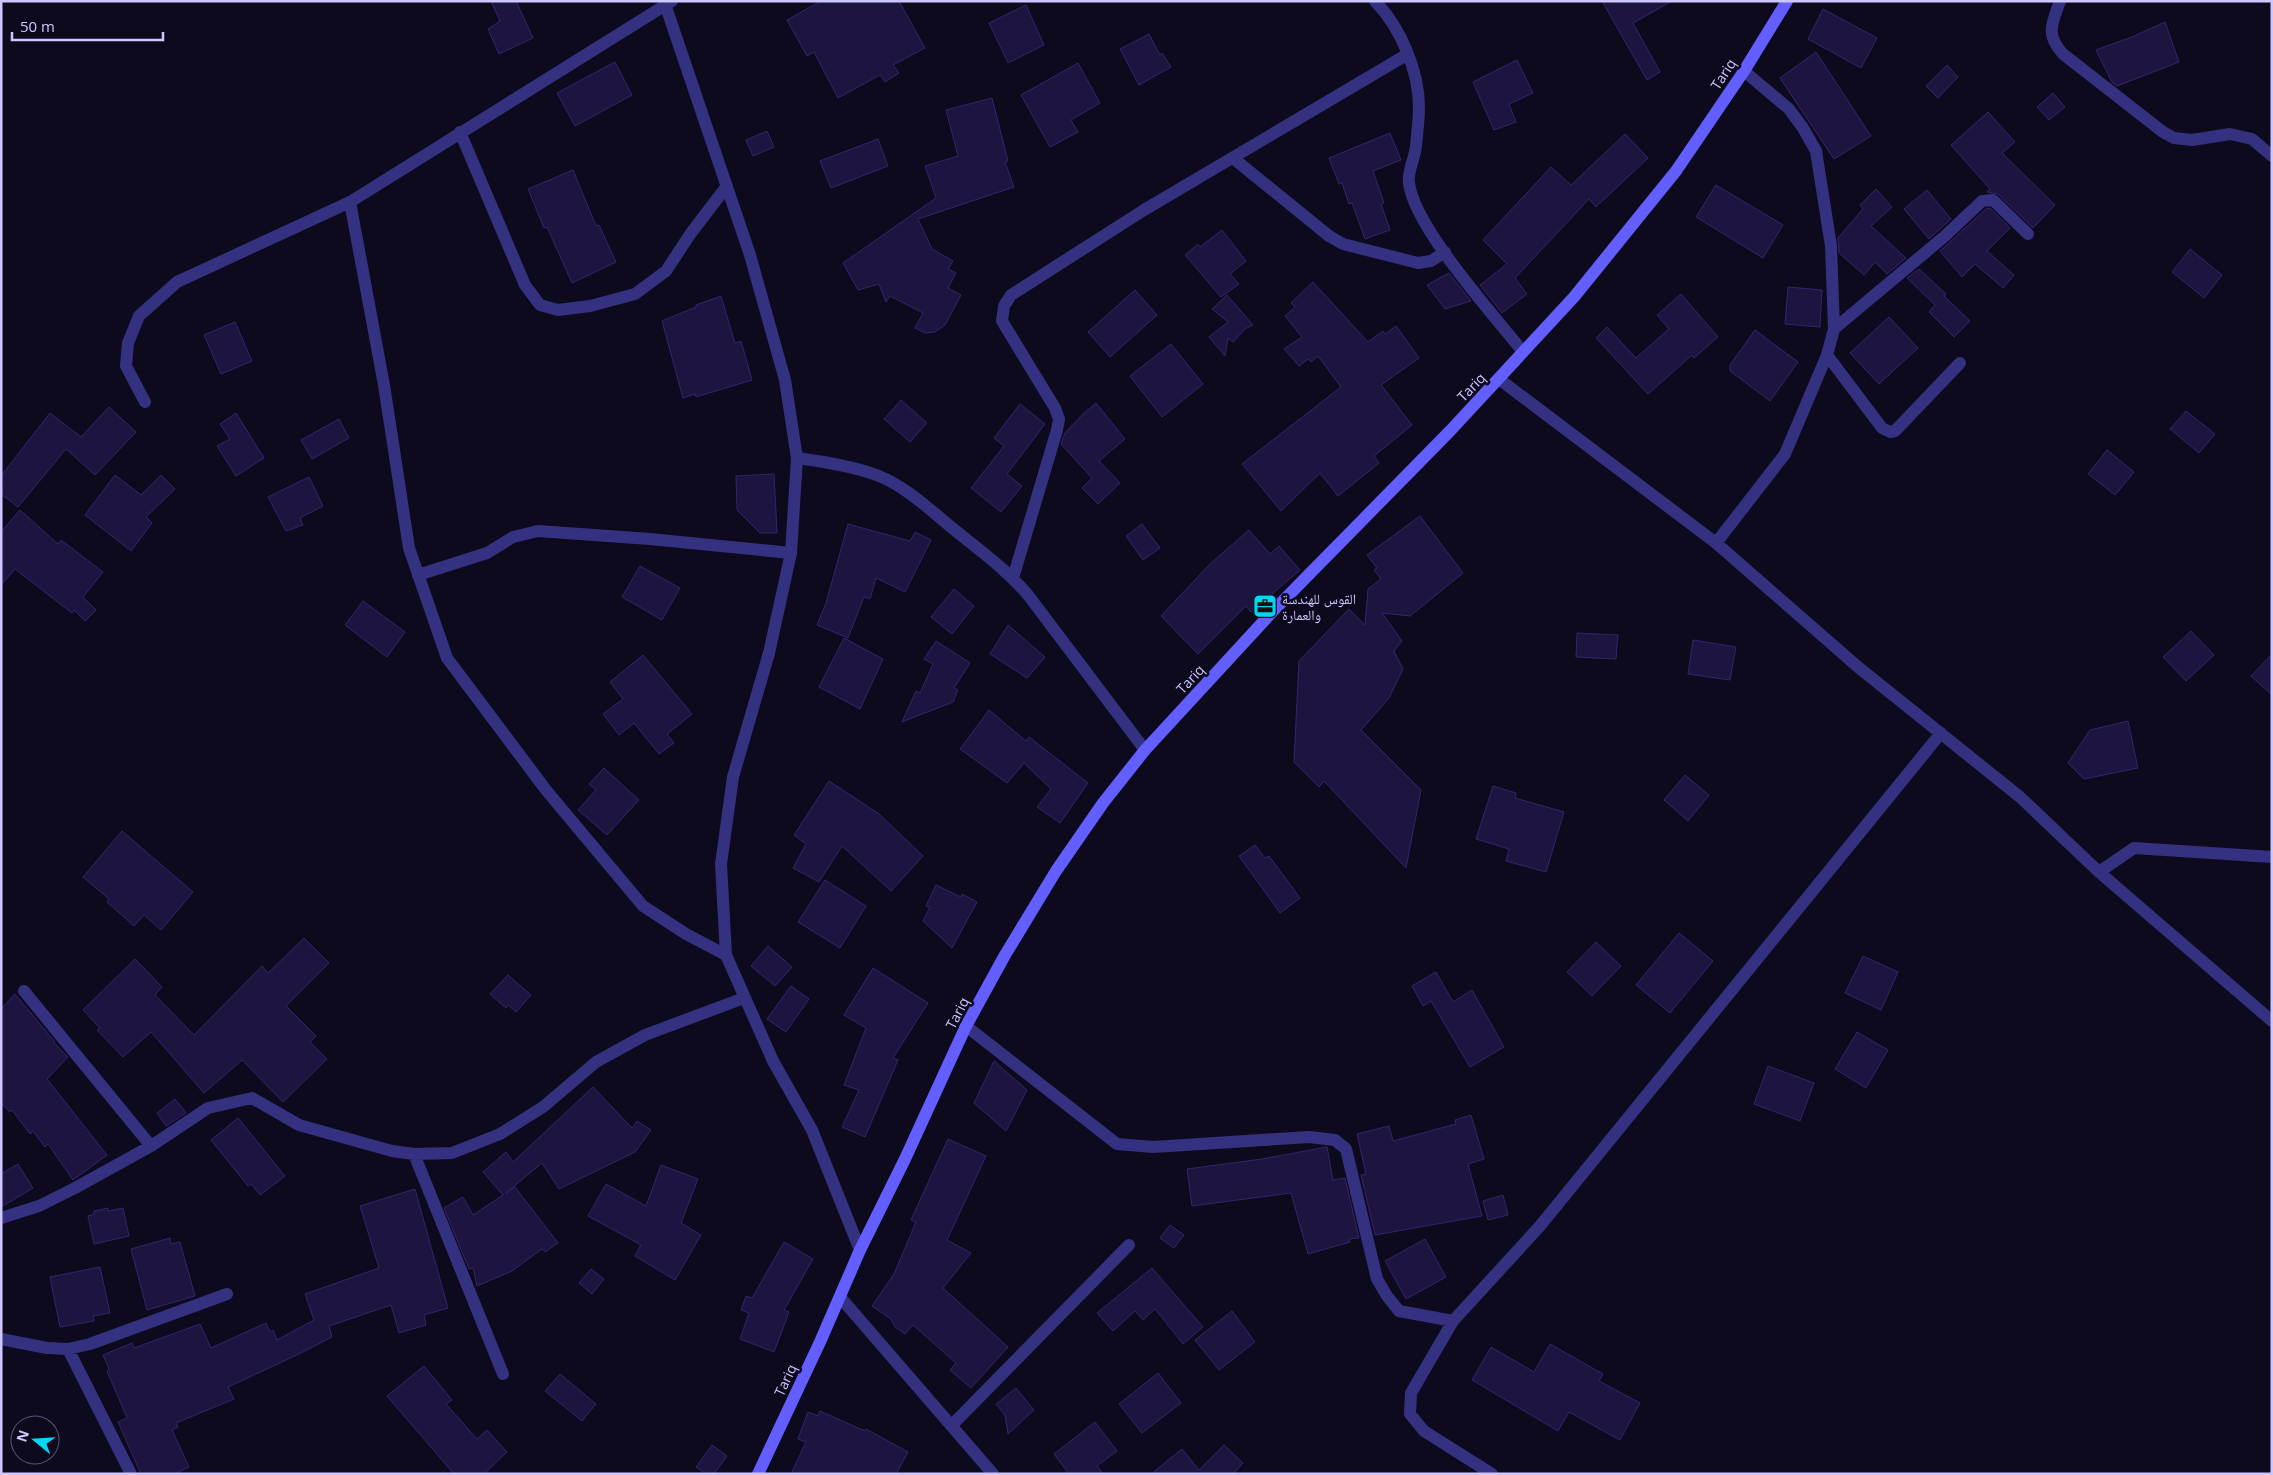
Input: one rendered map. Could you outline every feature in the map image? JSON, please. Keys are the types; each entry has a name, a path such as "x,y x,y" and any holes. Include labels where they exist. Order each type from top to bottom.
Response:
{"main road":[{"name":"Tariq","path":"758,1474 860,1250 905,1159 966,1026 1005,955 1056,871 1103,803 1145,750 1272,611 1499,379 1574,297 1676,171 1744,71 1787,1"}],"street":[{"path":"1375,1 1399,35 1408,54 1416,81 1419,109 1416,148 1408,182 1420,216 1445,252 1523,352"},
{"path":"2060,1 2052,26 2051,36 2055,45 2063,54 2163,132 2184,140 2222,134 2240,135 2252,139 2272,156"},
{"path":"145,402 126,366 128,342 139,316 177,282 350,202 667,2 750,255 785,380 797,458 791,554 769,653 733,777 721,864 726,954 773,1061 812,1130 860,1250"},
{"path":"1013,578 1059,419 1002,321 1004,306 1011,295 1144,210 1408,54"},
{"path":"1716,542 1785,454 1827,355 1834,328 1831,246 1816,151 1803,128 1789,109 1744,71"},
{"path":"460,132 525,285 540,305 558,310 590,306 635,294 666,271 690,233 727,186"},
{"path":"1233,158 1328,236 1343,244 1418,263 1431,261 1445,252"},
{"path":"1834,328 1945,236 1982,201 1993,200 2028,234"},
{"path":"350,202 384,385 409,548 447,658 546,790 643,906 686,934 726,954"},
{"path":"1827,355 1882,428 1890,432 1895,431 1960,363"},
{"path":"1499,379 1716,542 1858,667 2020,797 2098,872 2272,1020"},
{"path":"797,458 855,469 879,476 904,489 1013,578 1145,750"},
{"path":"418,575 487,553 513,537 538,531 650,539 791,554"},
{"path":"1492,1474 1424,1430 1410,1414 1411,1393 1453,1321 1540,1226 1941,733"},
{"path":"2098,872 2134,848 2272,857"},
{"path":"24,991 151,1146"},
{"path":"1,1218 39,1206 151,1146 208,1108 252,1098 299,1125 392,1151 414,1154 452,1153 500,1134 543,1107 596,1062 645,1035 744,998"},
{"path":"966,1026 1117,1144 1153,1147 1309,1136 1336,1140 1346,1149 1377,1279 1387,1296 1399,1311 1453,1321"},
{"path":"414,1154 503,1374"},
{"path":"952,1425 1129,1245"},
{"path":"1,1340 47,1348 68,1349 90,1344 227,1294"},
{"path":"840,1297 993,1474"},
{"path":"68,1349 131,1474"}],"building":[{"path":"491,1 516,1 533,38 499,54 488,29 500,21"},
{"path":"821,1 899,1 925,48 893,65 899,73 885,82 880,75 838,98 814,52 807,56 787,20"},
{"path":"1602,1 1672,1 1633,23 1660,72 1647,80"},
{"path":"1026,5 1044,45 1008,63 989,23"},
{"path":"1823,9 1877,38 1861,68 1808,39"},
{"path":"2165,22 2179,62 2117,86 2112,82 2096,50"},
{"path":"1149,34 1160,55 1162,53 1171,67 1139,85 1120,49"},
{"path":"1816,52 1871,136 1834,159 1780,78"},
{"path":"1517,60 1533,93 1509,104 1516,122 1494,130 1473,82"},
{"path":"615,62 632,95 575,126 557,93"},
{"path":"1078,63 1100,103 1071,120 1078,132 1050,147 1021,95"},
{"path":"1947,65 1958,77 1938,98 1926,86"},
{"path":"2053,93 2065,107 2049,120 2037,107"},
{"path":"992,98 1008,161 1005,162 1014,187 918,219 932,249 953,261 948,269 956,273 948,288 961,295 945,325 935,332 925,333 915,328 923,313 890,296 886,302 879,284 858,290 843,263 936,198 925,166 958,156 946,110"},
{"path":"1988,112 2015,142 2002,153 2055,205 2033,228 1998,194 1987,192 1990,189 1951,145"},
{"path":"767,131 774,147 753,156 746,140"},
{"path":"1390,133 1401,160 1373,171 1384,203 1381,204 1390,230 1365,239 1352,203 1349,204 1342,183 1339,184 1329,158"},
{"path":"1625,134 1648,158 1596,207 1589,199 1515,278 1527,294 1502,313 1480,285 1507,264 1483,240 1551,167 1571,185"},
{"path":"878,139 888,166 831,188 820,161"},
{"path":"573,170 596,226 599,225 616,262 572,283 547,227 544,228 528,189"},
{"path":"1716,185 1783,225 1763,258 1696,217"},
{"path":"1876,189 1892,207 1871,226 1906,258 1887,274 1875,262 1864,275 1839,253 1838,238 1863,209 1860,205"},
{"path":"1927,190 1951,219 1929,239 1904,209"},
{"path":"1990,208 2010,228 1987,251 2014,275 2003,288 1975,264 1962,277 1940,251 1986,209"},
{"path":"1222,230 1246,261 1230,274 1239,284 1221,297 1185,255 1198,244 1200,247"},
{"path":"2190,249 2222,275 2204,298 2172,272"},
{"path":"1919,269 1946,294 1944,296 1970,321 1954,337 1929,312 1935,305 1907,278"},
{"path":"1449,273 1471,301 1445,309 1427,285"},
{"path":"1313,282 1368,342 1383,331 1385,334 1396,326 1419,358 1381,385 1412,425 1374,456 1379,463 1338,496 1320,473 1281,511 1242,464 1341,387 1318,356 1311,362 1308,359 1299,366 1284,349 1302,337 1285,316 1295,307 1291,303"},
{"path":"1788,287 1822,290 1820,327 1785,324"},
{"path":"1135,290 1157,315 1110,357 1088,332"},
{"path":"1681,294 1718,337 1694,358 1692,355 1648,394 1596,338 1607,327 1636,358 1669,329 1657,315"},
{"path":"1227,295 1253,325 1245,329 1233,342 1228,338 1225,356 1209,337 1228,322 1212,309"},
{"path":"721,296 735,343 741,341 752,380 696,397 695,394 683,398 662,321"},
{"path":"1889,317 1918,348 1879,384 1850,353"},
{"path":"235,322 252,361 221,374 204,335"},
{"path":"1755,330 1798,362 1770,401 1730,371 1730,365"},
{"path":"1171,344 1203,384 1162,417 1130,376"},
{"path":"901,400 927,423 910,442 884,419"},
{"path":"1096,403 1125,439 1099,461 1120,483 1098,504 1082,488 1092,478 1061,444 1065,433"},
{"path":"1020,404 1045,424 1007,474 1022,486 1001,512 971,488 1004,446 994,438"},
{"path":"109,407 136,432 95,475 66,449 18,507 1,494 1,476 50,413 81,437"},
{"path":"2186,411 2215,434 2199,453 2170,429"},
{"path":"236,413 264,458 236,476 217,446 230,439 220,424"},
{"path":"339,419 349,438 312,459 301,440"},
{"path":"2107,450 2134,472 2115,495 2088,474"},
{"path":"774,474 777,533 760,533 737,510 736,476"},
{"path":"115,475 141,495 161,475 175,489 146,517 152,523 131,551 85,515"},
{"path":"309,477 323,506 300,518 303,525 286,531 268,497"},
{"path":"20,510 58,544 61,540 103,572 83,597 96,610 85,621 74,610 72,613 15,569 1,585 1,532"},
{"path":"1420,516 1463,573 1410,616 1382,613 1402,641 1394,651 1403,669 1389,698 1361,730 1421,790 1406,868 1324,781 1319,787 1294,762 1299,661 1349,609 1365,625 1368,589 1381,579 1374,570 1377,568 1367,555"},
{"path":"848,524 910,541 915,532 931,540 905,592 876,578 870,599 864,597 848,638 817,625 826,603"},
{"path":"1142,524 1160,548 1143,560 1126,536"},
{"path":"1249,530 1270,554 1279,546 1300,570 1251,612 1246,606 1198,654 1161,616 1210,564"},
{"path":"640,566 680,588 662,620 622,597"},
{"path":"954,589 974,606 952,634 931,617"},
{"path":"363,601 405,632 387,657 345,625"},
{"path":"1008,625 1045,657 1027,678 990,654"},
{"path":"2191,631 2214,655 2186,681 2163,657"},
{"path":"1577,633 1618,635 1616,659 1576,657"},
{"path":"844,638 883,659 860,709 819,687"},
{"path":"1693,640 1736,647 1730,680 1688,674"},
{"path":"936,641 970,663 954,688 958,690 953,702 902,722 916,691 920,693 933,664 924,659"},
{"path":"2272,654 2272,695 2251,676"},
{"path":"643,655 692,714 667,734 674,743 659,754 634,723 619,735 603,714 623,699 610,682"},
{"path":"989,710 1026,741 1029,737 1088,783 1060,823 1037,807 1051,789 1024,763 1007,783 960,749"},
{"path":"2128,721 2138,768 2084,779 2068,763 2090,730"},
{"path":"604,768 639,800 607,835 578,810 596,790 589,784"},
{"path":"1685,775 1709,795 1688,821 1664,800"},
{"path":"829,781 879,814 923,856 891,891 842,846 819,882 793,868 806,844 794,835"},
{"path":"1493,786 1516,793 1515,798 1564,812 1546,872 1506,861 1509,849 1476,839"},
{"path":"122,831 193,892 161,930 144,915 134,926 107,902 109,899 83,877"},
{"path":"1255,845 1265,858 1269,856 1300,898 1280,913 1239,856"},
{"path":"825,880 866,906 840,948 798,922"},
{"path":"936,885 961,897 962,894 977,902 952,948 923,921 930,907 926,906"},
{"path":"1679,933 1713,961 1670,1013 1636,985"},
{"path":"304,938 329,963 286,1006 316,1036 310,1042 327,1059 283,1102 242,1060 204,1093 151,1032 123,1057 97,1030 100,1028 83,1010 135,959 162,987 155,995 194,1035 262,966 268,973"},
{"path":"1596,942 1621,966 1592,996 1567,972"},
{"path":"768,946 792,967 775,986 751,966"},
{"path":"1863,956 1898,972 1881,1010 1845,993"},
{"path":"873,968 928,1003 893,1058 898,1060 865,1137 842,1127 859,1090 844,1085 866,1028 844,1015"},
{"path":"1436,972 1453,1002 1472,990 1504,1047 1470,1067 1431,1001 1423,1006 1412,986"},
{"path":"508,975 531,995 516,1012 508,1005 506,1008 490,994"},
{"path":"791,986 809,999 786,1032 767,1019"},
{"path":"15,994 54,1043 68,1057 47,1079 107,1155 73,1180 48,1144 45,1147 33,1131 30,1134 12,1110 10,1112 1,1103 1,1009"},
{"path":"1857,1032 1888,1050 1866,1088 1835,1069"},
{"path":"994,1061 1027,1090 1006,1131 974,1103"},
{"path":"1768,1066 1814,1083 1800,1121 1754,1104"},
{"path":"593,1087 632,1128 637,1121 651,1130 635,1152 559,1189 542,1163 506,1193 515,1187 558,1243 545,1252 542,1249 512,1271 477,1286 473,1268 469,1269 444,1208 463,1197 473,1215 503,1195 483,1172 506,1152 513,1162"},
{"path":"175,1099 186,1113 166,1126 157,1113"},
{"path":"1471,1115 1484,1159 1468,1164 1482,1216 1375,1235 1361,1175 1366,1174 1357,1134 1389,1126 1393,1141 1456,1124 1455,1120"},
{"path":"238,1118 285,1176 260,1195 251,1184 248,1186 211,1140"},
{"path":"948,1139 986,1156 947,1240 971,1253 943,1288 1008,1347 971,1388 950,1370 956,1363 913,1325 905,1334 895,1327 891,1319 872,1306 894,1274 916,1222 911,1220"},
{"path":"1327,1147 1333,1180 1345,1178 1359,1238 1349,1239 1350,1242 1308,1254 1291,1193 1192,1206 1187,1169 1262,1159"},
{"path":"18,1164 33,1188 1,1207 1,1174"},
{"path":"661,1165 698,1179 681,1223 701,1235 675,1280 635,1256 641,1245 588,1216 606,1184 646,1206"},
{"path":"415,1189 448,1308 424,1315 426,1325 399,1333 391,1305 329,1326 332,1337 228,1387 234,1399 176,1423 178,1427 172,1430 189,1467 174,1474 141,1474 118,1422 127,1418 107,1371 109,1369 103,1355 132,1343 134,1348 200,1324 211,1348 266,1323 270,1332 273,1330 277,1340 314,1320 305,1294 379,1268 360,1206"},
{"path":"1503,1195 1508,1215 1488,1220 1483,1201"},
{"path":"108,1208 108,1211 123,1208 129,1236 94,1244 88,1216 94,1214 94,1211"},
{"path":"1170,1225 1184,1235 1174,1248 1160,1238"},
{"path":"170,1238 171,1244 180,1242 195,1296 147,1310 131,1249"},
{"path":"1425,1239 1446,1277 1406,1299 1385,1261"},
{"path":"784,1242 813,1259 784,1310 789,1312 774,1352 740,1339 749,1313 741,1310 746,1296 752,1298"},
{"path":"100,1267 110,1313 93,1316 94,1321 60,1327 50,1277"},
{"path":"1152,1268 1203,1327 1183,1344 1155,1309 1143,1320 1135,1311 1113,1331 1097,1313"},
{"path":"591,1269 604,1279 592,1294 579,1283"},
{"path":"1232,1311 1255,1342 1219,1370 1195,1340"},
{"path":"1550,1344 1603,1374 1599,1381 1640,1403 1620,1440 1569,1412 1558,1431 1472,1380 1491,1347 1534,1372"},
{"path":"424,1366 452,1400 446,1404 477,1439 487,1430 507,1452 484,1474 454,1474 387,1396"},
{"path":"1158,1373 1181,1403 1142,1433 1119,1404"},
{"path":"560,1374 596,1404 582,1421 545,1391"},
{"path":"1016,1388 1034,1410 1008,1434 1005,1415 996,1404"},
{"path":"820,1411 865,1431 866,1429 908,1452 896,1474 791,1474 806,1442 798,1439 808,1412 818,1416"},
{"path":"1095,1422 1117,1451 1097,1466 1103,1474 1069,1474 1054,1454"},
{"path":"712,1445 727,1456 714,1474 706,1474 696,1467"},
{"path":"1224,1445 1243,1463 1233,1474 1151,1474 1182,1449 1199,1470"}],"place":[{"name":"القوس للهندسة والعمارة","path":"1265,606"}]}
